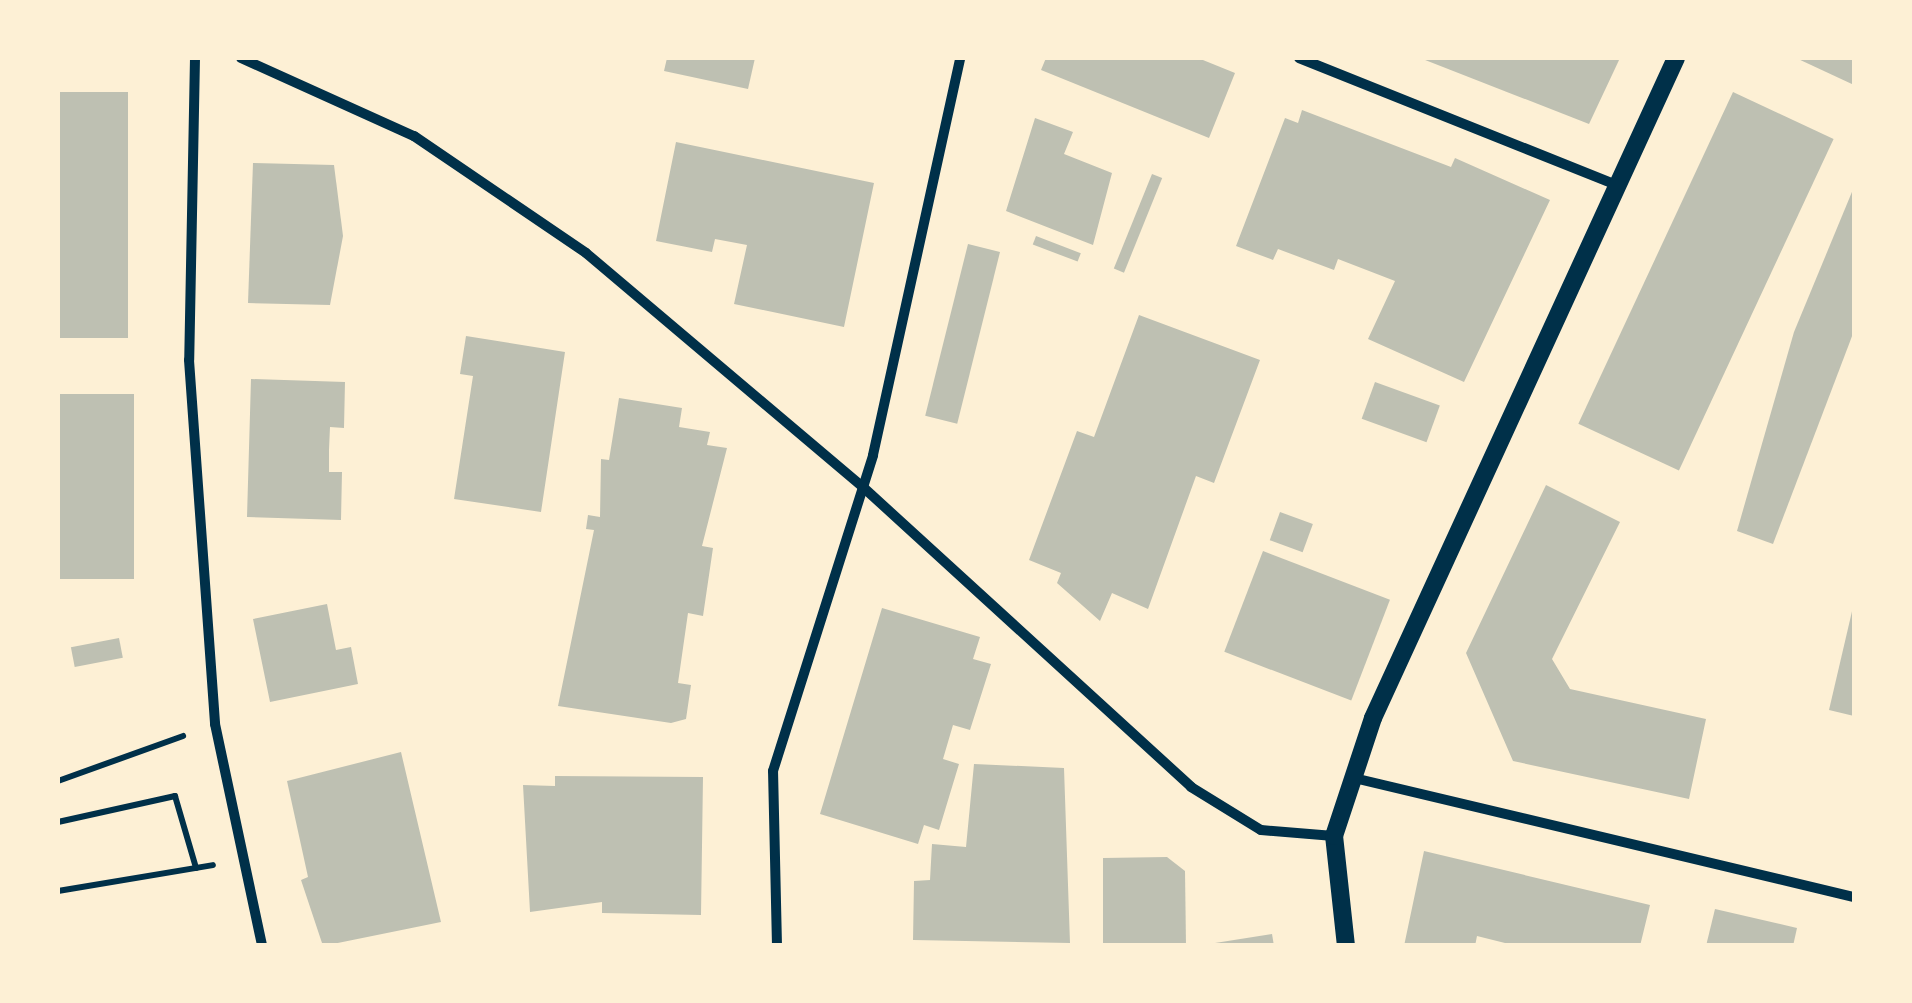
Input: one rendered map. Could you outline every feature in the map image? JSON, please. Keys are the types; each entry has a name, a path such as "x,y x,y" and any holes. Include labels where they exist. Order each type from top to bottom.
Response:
{"street":[{"path":"196,58 189,360 215,724 262,946"},
{"path":"240,58 414,136 586,253 864,488 1191,787 1261,830 1334,836"},
{"path":"777,946 774,770 864,488 960,58"},
{"path":"1299,58 1616,185"},
{"path":"1346,946 1334,836 1354,778 1676,58"},
{"path":"1354,778 1854,897"}],"path":[{"path":"58,781 215,724"},
{"path":"58,822 175,796 196,868 58,890"}],"building":[{"path":"667,58 755,58 748,89 664,71"},
{"path":"1046,58 1198,58 1235,73 1209,138 1041,70"},
{"path":"1420,58 1620,58 1589,124"},
{"path":"1796,58 1854,58 1854,85"},
{"path":"58,92 128,92 128,338 58,338"},
{"path":"1733,92 1834,139 1679,471 1578,424"},
{"path":"1302,110 1451,167 1455,158 1550,200 1464,382 1368,339 1395,281 1338,259 1334,270 1278,249 1273,260 1236,246 1285,118 1298,123"},
{"path":"1035,118 1073,132 1064,154 1112,173 1093,245 1006,211"},
{"path":"676,142 874,183 844,327 734,304 747,245 715,239 712,252 656,241"},
{"path":"253,163 334,165 343,236 330,305 248,303"},
{"path":"1152,174 1162,178 1124,273 1114,269"},
{"path":"1854,187 1854,331 1773,544 1737,531 1794,332"},
{"path":"1036,236 1081,253 1078,262 1033,244"},
{"path":"968,244 1000,252 957,424 925,416"},
{"path":"1139,315 1260,360 1214,483 1196,476 1148,609 1112,593 1100,621 1057,583 1061,573 1029,560 1077,431 1094,437"},
{"path":"466,336 565,352 541,512 454,499 473,376 460,374"},
{"path":"251,379 345,382 344,428 330,427 329,450 329,472 342,472 341,520 247,517"},
{"path":"1375,382 1440,406 1427,442 1362,419"},
{"path":"58,394 134,394 134,579 58,579"},
{"path":"619,398 682,408 679,427 710,432 707,445 727,448 702,546 713,548 703,616 688,613 678,683 691,685 686,719 671,723 558,706 594,530 586,529 588,515 600,517 601,459 609,460"},
{"path":"1546,485 1620,522 1552,659 1570,689 1706,719 1689,799 1513,761 1466,653"},
{"path":"1280,512 1313,524 1303,552 1270,540"},
{"path":"1263,551 1390,600 1351,701 1224,652"},
{"path":"327,604 336,650 351,647 358,684 270,702 253,619"},
{"path":"1854,607 1854,716 1829,710"},
{"path":"882,608 980,637 973,659 991,664 970,730 953,725 943,759 959,764 939,830 924,825 918,844 820,814"},
{"path":"119,638 123,658 75,667 71,647"},
{"path":"401,752 441,922 323,946 301,880 308,877 287,781"},
{"path":"974,764 1064,768 1070,943 913,940 914,881 930,880 932,844 966,847"},
{"path":"555,776 703,777 701,915 602,913 602,902 530,912 523,785 555,786"},
{"path":"1424,851 1650,905 1640,946 1517,946 1477,936 1475,946 1404,946"},
{"path":"1167,857 1185,871 1186,946 1103,946 1103,858"},
{"path":"1715,909 1797,928 1793,946 1706,946"},
{"path":"1272,934 1274,946 1215,946 1215,943"}]}
